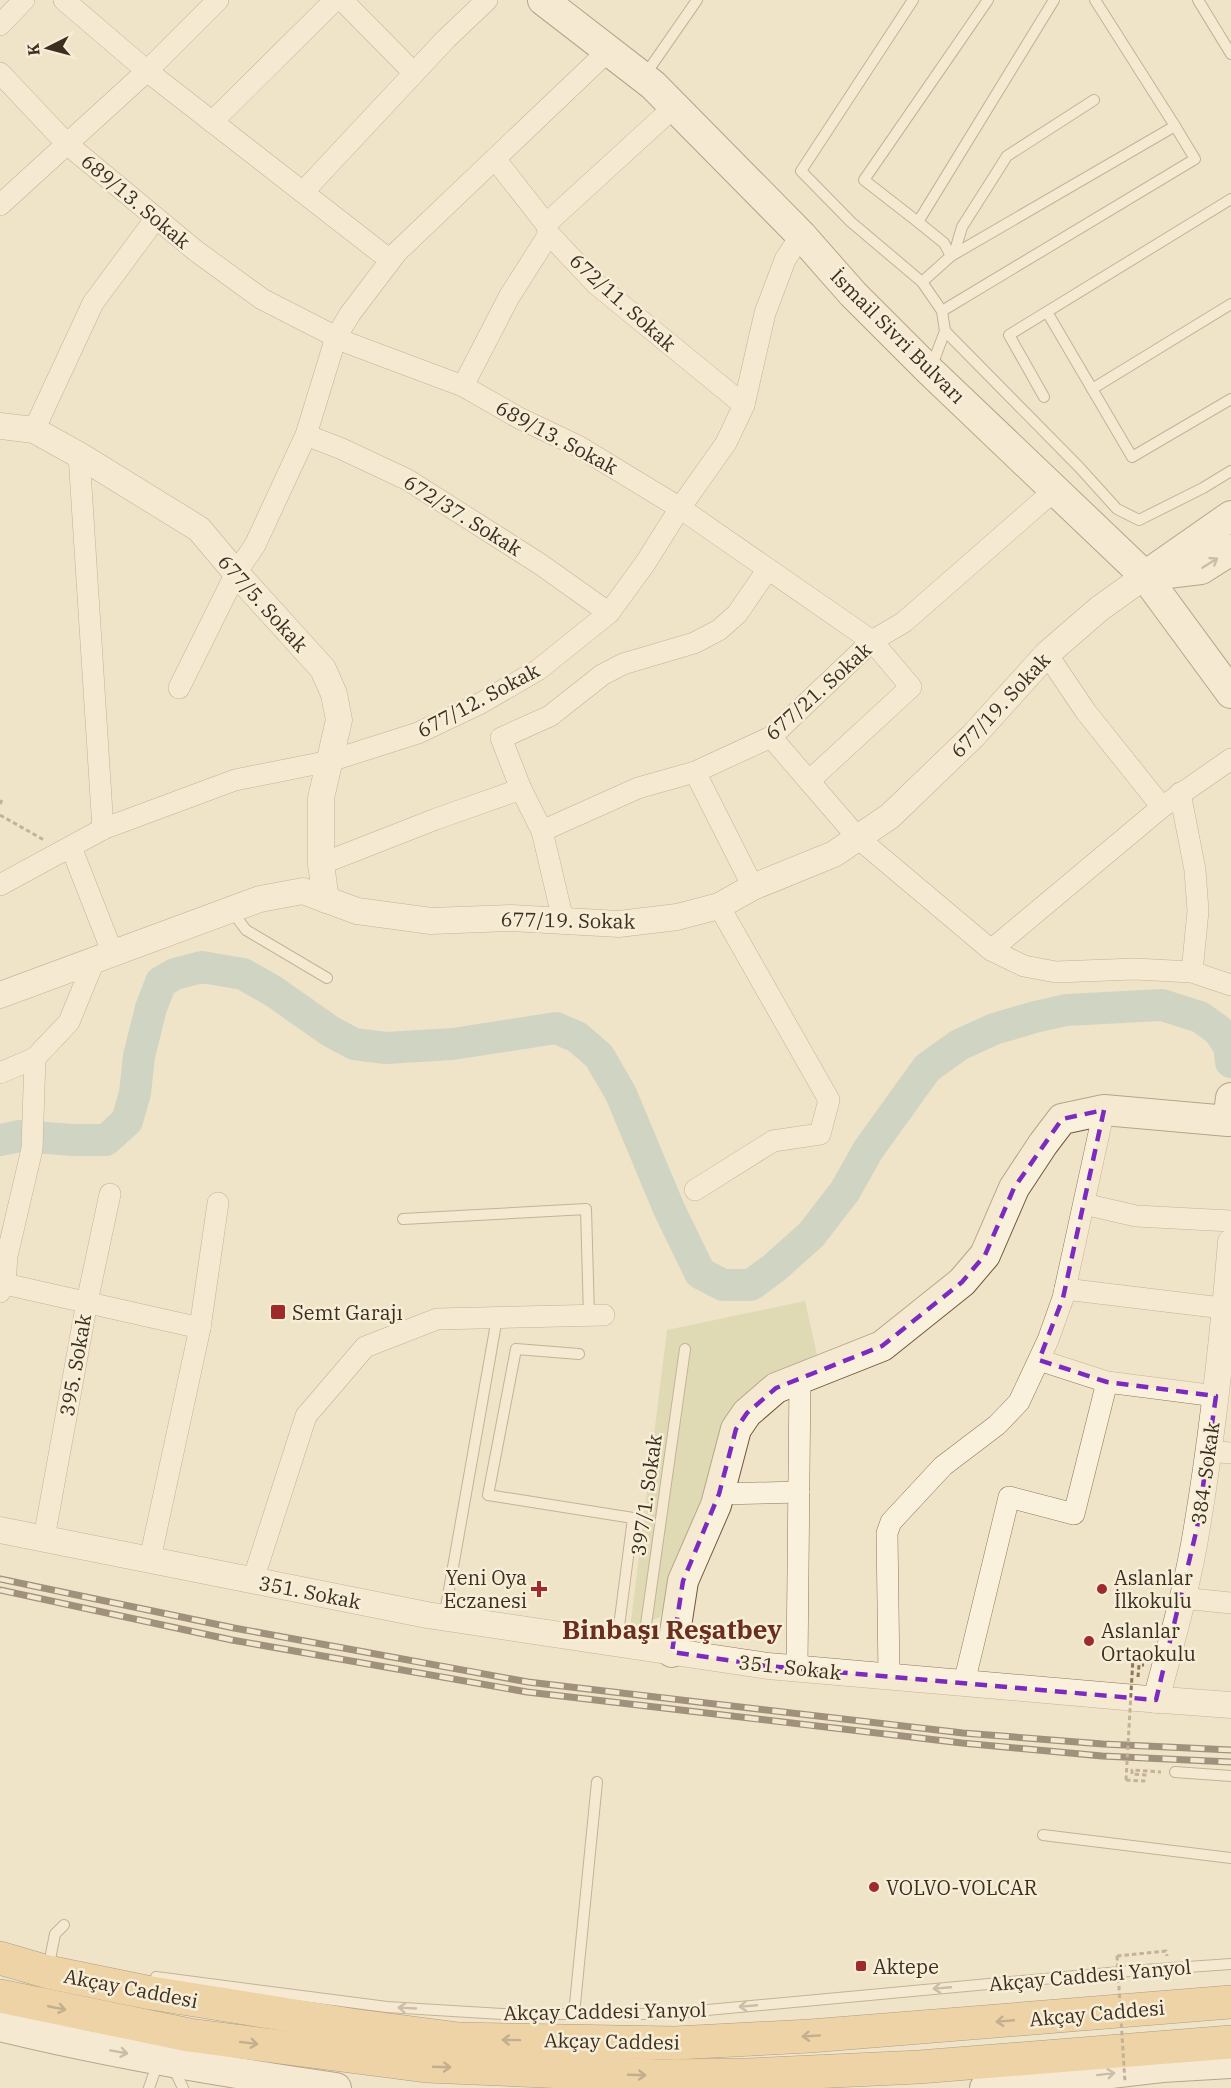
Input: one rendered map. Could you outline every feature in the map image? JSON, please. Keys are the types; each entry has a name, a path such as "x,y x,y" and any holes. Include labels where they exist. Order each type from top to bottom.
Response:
{"highway":[{"name":"Akçay Caddesi","path":"0,1958 48,1972 246,2009 459,2039 663,2043 810,2036 1231,2002"},
{"name":"Akçay Caddesi","path":"0,1996 189,2035 426,2066 660,2076 748,2075 919,2067 1231,2042"}],"main road":[{"name":"İsmail Sivri Bulvarı","path":"543,0 644,78 801,235 853,294 930,371 1145,576 1231,693"},
{"name":"677/19. Sokak","path":"1145,576 1231,516"},
{"name":"677/19. Sokak","path":"1145,576 1201,569 1231,550"},
{"path":"672,1652 683,1581 698,1551 719,1494 736,1429 747,1413 776,1388 882,1346 962,1282 985,1255 1014,1188 1062,1119 1104,1110 1230,1110"},
{"path":"0,2026 99,2048 336,2088"},
{"path":"985,2088 1071,2083 1162,2067 1231,2063"}],"street":[{"path":"0,25 24,0"},
{"path":"0,205 147,71 218,0"},
{"path":"212,122 335,0"},
{"path":"342,0 414,73"},
{"path":"303,192 446,39 487,0"},
{"path":"69,1 147,71 390,260"},
{"path":"179,688 236,573 255,545 306,435 336,337 365,291 390,260 608,51"},
{"name":"689/13. Sokak","path":"0,73 67,144 196,251 262,299 336,337 384,358 463,386 519,418 578,446 680,508 872,641 911,687 809,781"},
{"path":"463,386 509,297 548,229 674,107"},
{"name":"672/11. Sokak","path":"495,159 548,229 596,284 744,405"},
{"path":"34,430 93,303 156,218"},
{"name":"677/12. Sokak","path":"0,885 103,829 235,780 330,761 418,733 481,703 538,670 609,613 726,443 744,405 765,313 785,260 801,235"},
{"name":"677/5. Sokak","path":"0,426 34,430 79,454 199,529 322,669 334,694 339,720 321,798 321,864 326,900"},
{"name":"672/37. Sokak","path":"306,435 408,480 540,564 609,613"},
{"path":"79,454 103,829"},
{"name":"677/21. Sokak","path":"542,831 638,788 695,772 771,737 872,641 904,622 1056,489"},
{"path":"563,920 542,831 521,789 501,738 550,716 602,675 623,664 694,643 719,630 737,614 768,569"},
{"name":"677/19. Sokak","path":"0,995 260,899 303,891 357,911 431,921 511,918 619,924 677,917 719,906 753,887 834,855 890,816 973,736 1047,654 1099,609 1145,576"},
{"path":"1047,654 1086,712 1162,807"},
{"path":"771,737 858,838 991,950 1024,966 1056,972 1135,969 1192,972 1231,985"},
{"path":"991,950 1162,807 1231,759"},
{"path":"695,772 753,887"},
{"path":"321,864 521,789"},
{"path":"1180,793 1195,870 1198,911 1192,972"},
{"path":"0,1073 35,1058 69,1022 104,958 68,848"},
{"path":"695,1190 773,1141 819,1134 829,1100 719,906"},
{"path":"35,1058 35,1119 32,1149 7,1256 2,1288 87,1302 200,1328"},
{"path":"889,1676 887,1533 891,1522 943,1466 997,1425 1019,1402 1039,1360 1065,1289 1104,1110"},
{"name":"395. Sokak","path":"44,1538 87,1302 110,1194"},
{"path":"150,1559 200,1328 218,1203"},
{"path":"1084,1204 1136,1216 1231,1221"},
{"name":"384. Sokak","path":"1156,1700 1197,1528 1220,1452 1221,1389 1231,1242"},
{"path":"1065,1289 1228,1309"},
{"path":"253,1580 306,1416 365,1347 437,1319 596,1315"},
{"path":"1039,1360 1107,1382 1221,1389"},
{"path":"798,1668 800,1378"},
{"path":"964,1683 1009,1497 1074,1514 1107,1382"},
{"path":"719,1494 799,1492"},
{"name":"351. Sokak","path":"0,1530 444,1618 672,1652 798,1668 1231,1705"},
{"path":"1182,1598 1231,1603"}],"lane":[{"path":"644,78 697,0"},
{"path":"913,0 801,171 851,222 922,282 942,311 945,331 930,371"},
{"path":"952,255 944,243 864,180 988,0"},
{"path":"918,222 1054,0"},
{"path":"942,311 1195,159 1095,0"},
{"path":"1198,0 1231,54"},
{"path":"952,255 962,227 1007,156 1094,100"},
{"path":"922,282 952,255 1175,126"},
{"path":"1044,397 1010,335 1231,199"},
{"path":"1092,389 1231,304"},
{"path":"1047,312 1132,457 1231,399"},
{"path":"945,331 1079,467 1117,509 1139,520 1203,488 1231,471"},
{"path":"231,910 246,930 327,978"},
{"path":"403,1219 586,1209 596,1315"},
{"path":"444,1618 496,1318"},
{"path":"579,1354 516,1349 488,1495 633,1518 617,1642"},
{"name":"397/1. Sokak","path":"643,1646 686,1349"},
{"path":"1175,1772 1231,1776"},
{"path":"574,2014 597,1782"},
{"path":"1043,1835 1231,1858"},
{"path":"48,1972 55,1934 64,1925"},
{"name":"Akçay Caddesi Yanyol","path":"88,1980 135,1976 387,2007 502,2014 664,2014 1130,1971 1231,1964"},
{"path":"149,2088 165,2060 183,2088"}],"path":[{"path":"0,815 68,848"},
{"path":"1133,1658 1126,1780 1144,1781 1145,1775 1132,1774 1132,1770 1175,1772"},
{"path":"1125,2082 1117,1956 1151,1953"}],"highlighted area":[{"path":"1104,1110 1063,1298 1039,1360 1107,1382 1216,1396 1197,1528 1156,1700 768,1666 672,1652 683,1581 719,1494 736,1429 747,1413 776,1388 882,1346 962,1282 985,1255 1014,1188 1062,1119"}],"green space":[{"path":"805,1301 818,1359 780,1373 677,1566 660,1617 630,1629 667,1330"}],"waterway":[{"path":"0,1140 20,1136 106,1140 127,1121 135,1093 139,1056 151,1008 161,982 175,974 202,967 243,974 273,991 330,1031 354,1044 386,1048 453,1044 556,1028 577,1037 599,1056 621,1094 669,1209 700,1273 723,1285 751,1285 811,1235 845,1191 868,1150 927,1068 959,1045 994,1029 1066,1010 1162,1005 1200,1017 1218,1030 1229,1046 1231,1062"}],"railway":[{"path":"0,1579 234,1628 528,1682 963,1733 1103,1744 1231,1750"},
{"path":"0,1590 232,1640 527,1692 962,1743 1102,1756 1231,1762"}],"place":[{"name":"Semt Garajı","path":"278,1312"},
{"name":"Yeni Oya Eczanesi","path":"539,1589"},
{"name":"Aslanlar İlkokulu","path":"1102,1589"},
{"name":"Aslanlar Ortaokulu","path":"1089,1641"},
{"name":"VOLVO-VOLCAR","path":"874,1887"},
{"name":"Aktepe","path":"861,1966"}],"district":[{"name":"Binbaşı Reşatbey","path":"672,1629"}]}
